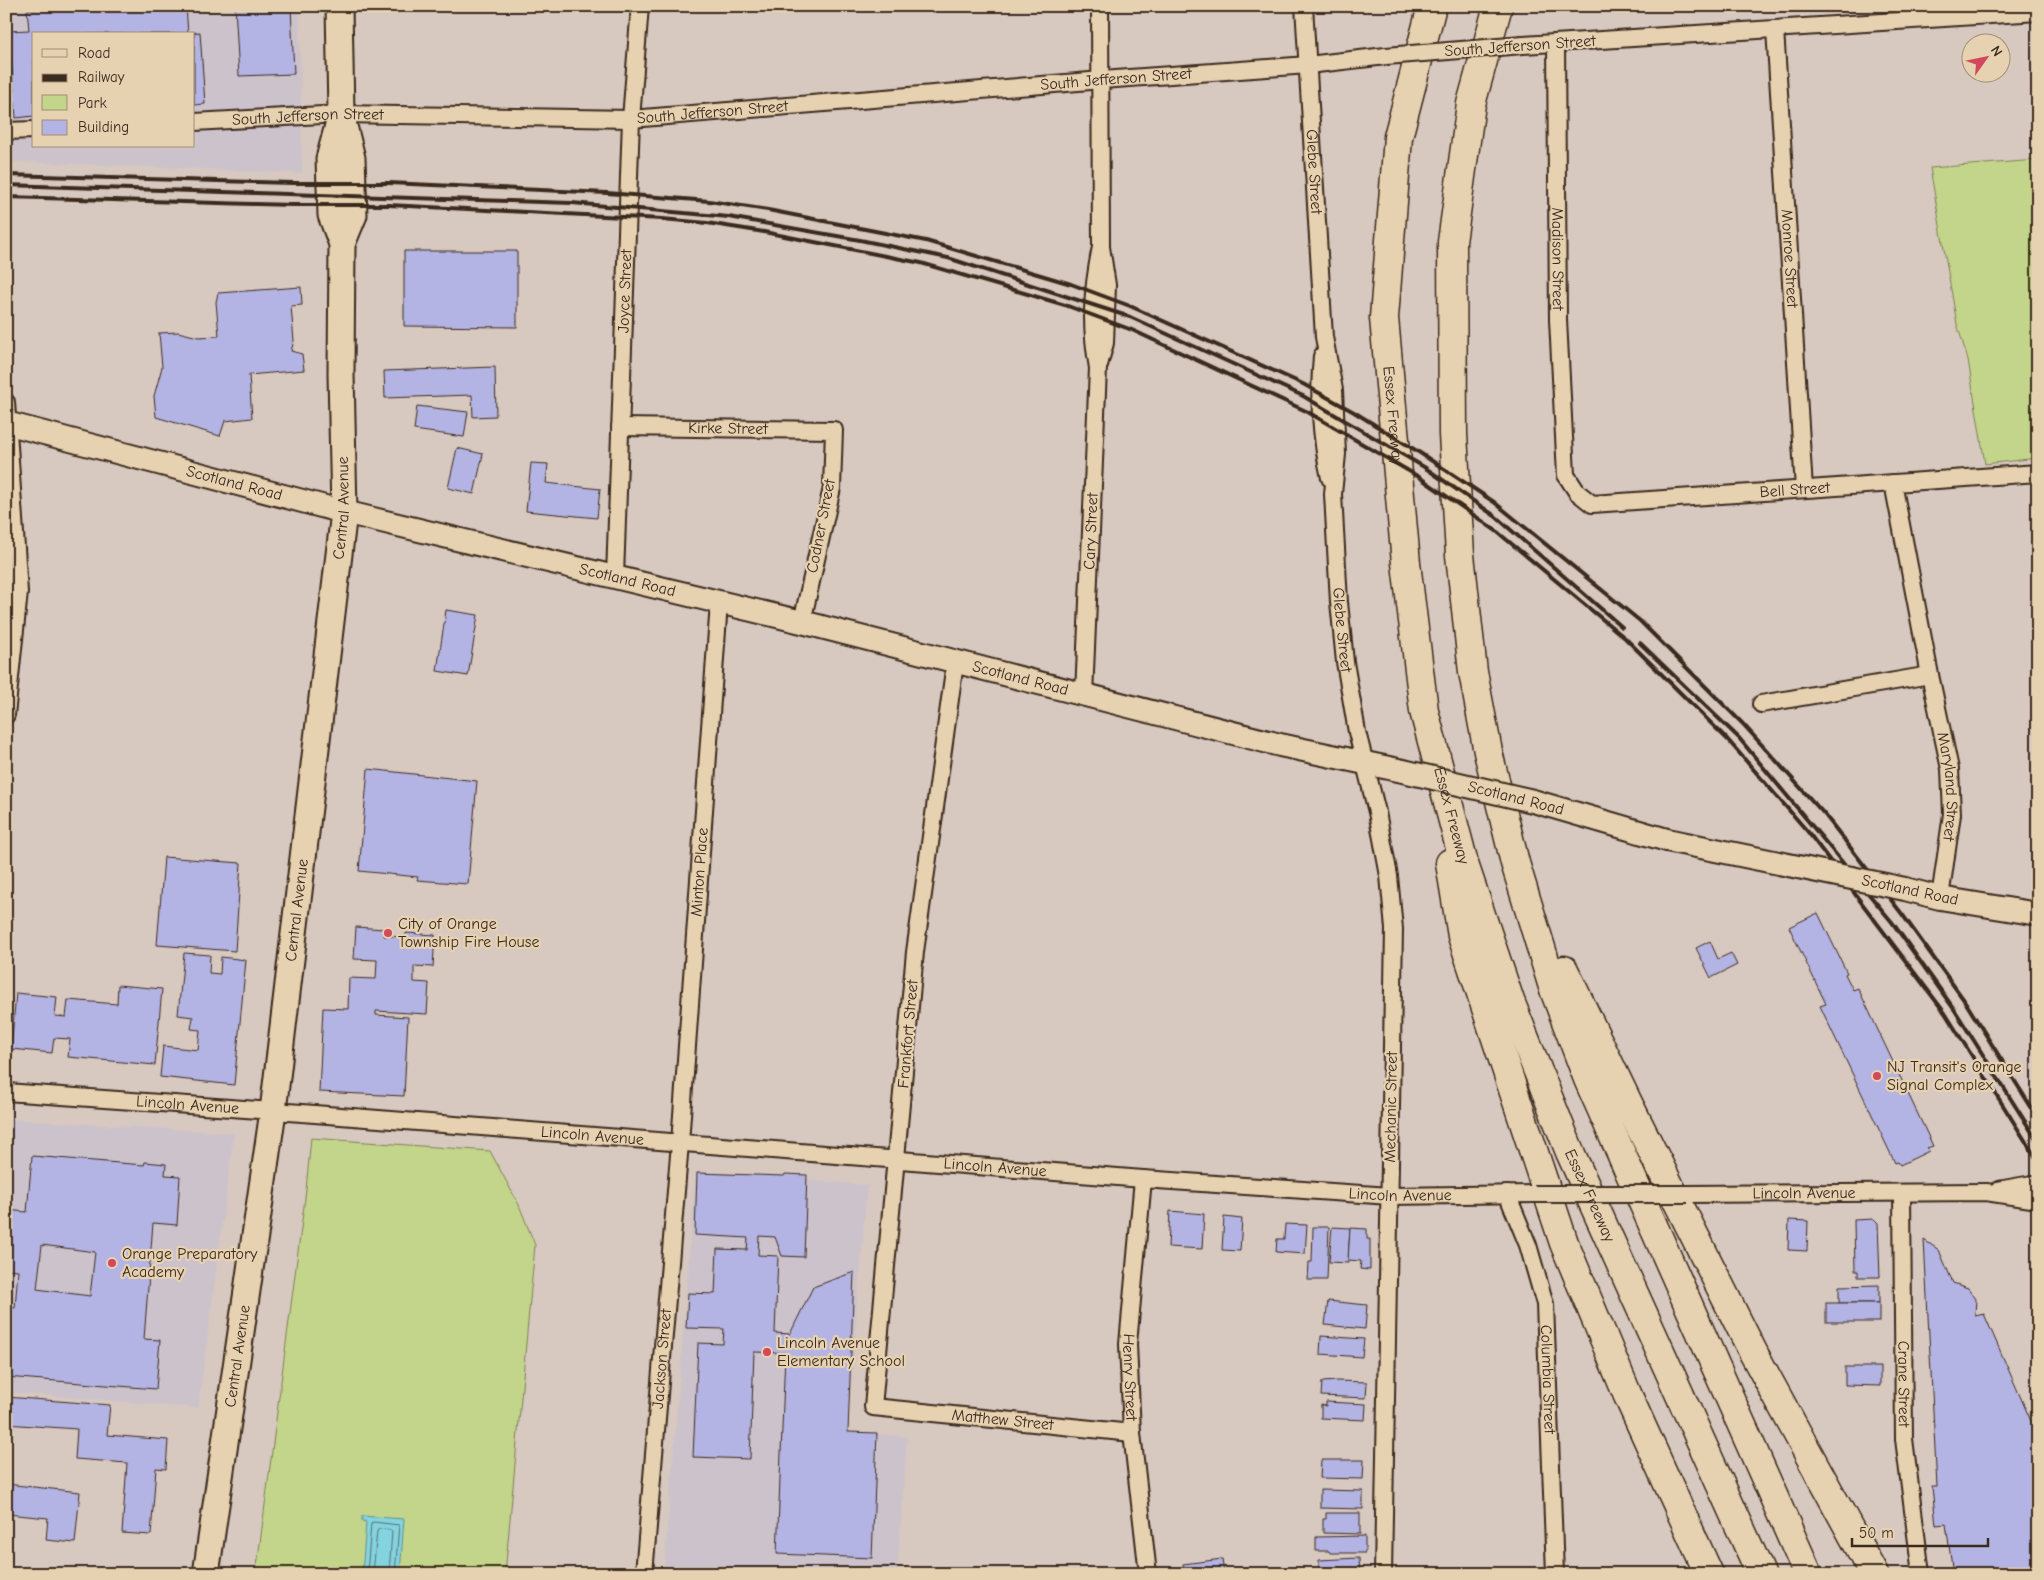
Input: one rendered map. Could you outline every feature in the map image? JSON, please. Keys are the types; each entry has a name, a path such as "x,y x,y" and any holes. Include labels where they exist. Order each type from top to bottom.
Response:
{"highway":[{"name":"Essex Freeway","path":"1432,6 1398,137 1384,318 1406,564 1424,711 1465,867 1510,1001 1570,1152 1761,1574"},
{"path":"1498,6 1471,104 1452,242 1453,434 1460,555 1472,672 1488,752 1515,863 1553,987 1588,1079 1808,1574"},
{"path":"1424,711 1462,936 1564,1243 1628,1396 1709,1574"},
{"path":"1515,863 1616,1080 1740,1328 1874,1574"}],"main road":[{"name":"Central Avenue","path":"206,1574 273,1111 344,512 341,374 342,244 354,216 352,158 341,114 339,6"},
{"name":"Scotland Road","path":"7,416 344,512 802,622 955,663 1280,745 1533,801 1667,840 1905,889 1940,898 2038,914"}],"street":[{"name":"Joyce Street","path":"615,577 631,119 640,6"},
{"name":"Cary Street","path":"1084,695 1098,368 1092,337 1093,282 1101,247 1102,80 1100,6"},
{"name":"Glebe Street","path":"1304,6 1324,337 1334,390 1337,454 1333,494 1340,602 1345,662 1357,732 1365,764"},
{"name":"South Jefferson Street","path":"195,122 341,114 631,119 1308,65 1386,56 1523,45 2038,12"},
{"name":"Monroe Street","path":"1775,29 1804,489"},
{"name":"Madison Street","path":"1556,43 1558,320 1566,475"},
{"path":"6,131 32,130"},
{"path":"6,716 19,592 7,416"},
{"name":"Kirke Street","path":"620,427 834,430"},
{"name":"Codner Street","path":"802,622 832,488 834,430"},
{"name":"Bell Street","path":"1566,475 1577,492 1592,504 2038,473"},
{"name":"Maryland Street","path":"1894,483 1950,778 1952,814 1940,898"},
{"name":"Minton Place","path":"680,1143 719,603"},
{"name":"Frankfort Street","path":"874,1407 915,952 955,663"},
{"path":"1761,704 1930,675"},
{"name":"Mechanic Street","path":"1365,764 1377,812 1389,876 1394,929 1383,1574"},
{"name":"Lincoln Avenue","path":"6,1092 1143,1179 1390,1196 1986,1192 2038,1200"},
{"name":"Jackson Street","path":"644,1574 680,1143"},
{"name":"Henry Street","path":"1143,1179 1128,1344 1132,1433 1148,1574"},
{"name":"Lincoln Avenue","path":"1986,1192 2032,1184"},
{"name":"Crane Street","path":"1902,1192 1904,1440 1921,1574"},
{"name":"Columbia Street","path":"1507,1194 1528,1245 1545,1304 1555,1574"},
{"name":"Matthew Street","path":"874,1407 1132,1433"}],"shaded area":[{"path":"6,6 299,6 302,173 6,161"},
{"name":"Orange Preparatory Academy","path":"6,1119 234,1133 198,1408 6,1392"},
{"name":"Lincoln Avenue Elementary School","path":"696,1171 867,1185 847,1431 907,1437 897,1574 664,1574"}],"green space":[{"path":"2038,160 2038,458 1985,464 1968,360 1957,324 1930,168"},
{"path":"311,1138 490,1151 519,1205 535,1245 505,1574 256,1574 306,1190"}],"water":[{"path":"362,1516 404,1519 400,1574 362,1574 366,1522 362,1521"}],"building":[{"path":"86,6 186,6 188,32 32,32 32,116 16,118 9,31 29,30 27,10"},
{"path":"235,6 291,6 294,74 239,76"},
{"path":"195,32 200,32 205,104 195,105"},
{"path":"404,251 517,251 517,327 404,326"},
{"path":"301,287 302,305 291,306 294,341 291,351 302,354 304,370 249,375 252,418 225,421 220,436 156,417 154,396 162,367 159,333 178,332 198,337 219,336 216,302 218,293"},
{"path":"495,367 496,416 473,417 472,395 385,398 384,371"},
{"path":"417,406 468,412 464,437 414,430"},
{"path":"457,448 483,454 474,494 448,488"},
{"path":"531,463 548,464 546,483 600,489 597,518 526,511"},
{"path":"446,610 478,615 468,676 437,671"},
{"path":"368,769 477,781 468,884 417,880 418,877 359,871"},
{"path":"164,857 241,863 235,951 157,945"},
{"name":"NJ Transit's Orange Signal Complex","path":"1818,913 1847,973 1845,974 1853,990 1858,988 1933,1146 1927,1148 1929,1151 1900,1165 1898,1162 1895,1163 1820,1006 1826,1004 1789,927"},
{"path":"356,927 384,929 384,936 406,937 406,933 435,935 433,967 414,966 414,982 429,983 427,1014 376,1011 376,1015 408,1017 404,1096 319,1092 323,1008 348,1009 349,978 376,979 377,960 354,959"},
{"path":"1710,941 1718,959 1731,953 1737,965 1711,978 1696,948"},
{"path":"184,953 210,955 209,973 220,974 221,957 246,960 234,1085 160,1077 163,1046 198,1050 200,1030 191,1029 193,1017 178,1015"},
{"path":"118,985 162,989 155,1065 68,1057 70,1039 54,1038 52,1053 11,1049 16,993 57,997 55,1016 66,1017 68,1000 117,1004"},
{"path":"32,1156 144,1165 145,1162 166,1164 165,1175 180,1176 177,1225 153,1223 144,1339 160,1340 156,1389 6,1377 6,1307 15,1308 18,1270 6,1269 6,1210 27,1212","holes":["42,1245 95,1252 90,1296 37,1289"]},
{"path":"697,1173 807,1175 804,1257 782,1256 775,1237 759,1236 758,1255 778,1256 775,1333 790,1334 813,1287 854,1272 848,1432 877,1433 872,1558 777,1554 785,1353 754,1352 750,1459 693,1457 698,1343 723,1344 724,1329 686,1328 688,1293 715,1294 717,1249 747,1250 748,1238 695,1235"},
{"path":"1170,1211 1204,1214 1202,1249 1168,1247"},
{"path":"1224,1217 1242,1219 1240,1251 1222,1250"},
{"path":"1874,1219 1878,1223 1880,1277 1858,1277 1858,1271 1855,1271 1854,1220"},
{"path":"1789,1220 1808,1221 1807,1251 1788,1250"},
{"path":"1285,1224 1307,1225 1305,1254 1276,1252 1277,1239 1284,1239"},
{"path":"1313,1227 1329,1227 1327,1280 1308,1280 1309,1262 1312,1262"},
{"path":"1332,1227 1350,1228 1348,1263 1329,1262"},
{"path":"1350,1228 1367,1229 1367,1239 1370,1239 1370,1270 1360,1269 1361,1261 1348,1260"},
{"path":"1924,1240 1939,1250 1953,1283 1968,1288 1976,1299 1975,1316 1984,1314 2038,1437 2038,1574 1953,1574 1946,1524 1936,1525 1932,1487 1937,1487"},
{"path":"1879,1285 1879,1303 1839,1303 1839,1286"},
{"path":"1328,1301 1367,1305 1365,1329 1325,1325"},
{"path":"1826,1303 1879,1303 1879,1322 1826,1322"},
{"path":"1321,1336 1364,1339 1362,1357 1320,1354"},
{"path":"1845,1367 1880,1367 1880,1386 1845,1385"},
{"path":"1322,1382 1367,1382 1366,1398 1321,1396"},
{"path":"6,1397 110,1405 107,1435 168,1440 166,1469 156,1468 151,1535 122,1533 127,1463 75,1459 77,1429 6,1424"},
{"path":"1326,1402 1366,1404 1365,1420 1321,1418 1321,1405 1326,1406"},
{"path":"1321,1460 1364,1460 1363,1479 1320,1478"},
{"path":"6,1484 80,1492 75,1543 46,1540 48,1518 7,1514 6,1523"},
{"path":"1320,1490 1363,1491 1363,1509 1320,1508"},
{"path":"1326,1513 1360,1513 1360,1534 1323,1533 1323,1519 1326,1519"},
{"path":"1365,1536 1365,1553 1316,1551 1316,1537"},
{"path":"1359,1558 1360,1574 1319,1573 1319,1560"},
{"path":"1222,1559 1224,1574 1184,1574 1183,1564"}],"railway":[{"path":"6,175 292,183 389,183 607,193 709,201 768,210 926,241 1071,284 1130,306 1303,384 1354,412 1494,502 1640,621 1743,724 1825,815 1902,914 1964,1000 2038,1118"},
{"path":"6,185 572,203 729,217 948,258 1130,317 1303,396 1424,467 1495,516 1622,627"},
{"path":"6,197 292,205 389,205 662,219 707,223 764,232 921,263 1065,305 1132,330 1306,411 1419,477 1495,530 1625,638 1727,739 1808,832 1945,1013 2038,1161"},
{"path":"1640,643 1739,738 1892,922 1954,1009 2038,1142"}],"place":[{"name":"City of Orange Township Fire House","path":"388,933"},
{"name":"NJ Transit's Orange Signal Complex","path":"1877,1076"},
{"name":"Orange Preparatory Academy","path":"112,1263"},
{"name":"Lincoln Avenue Elementary School","path":"767,1352"}]}
